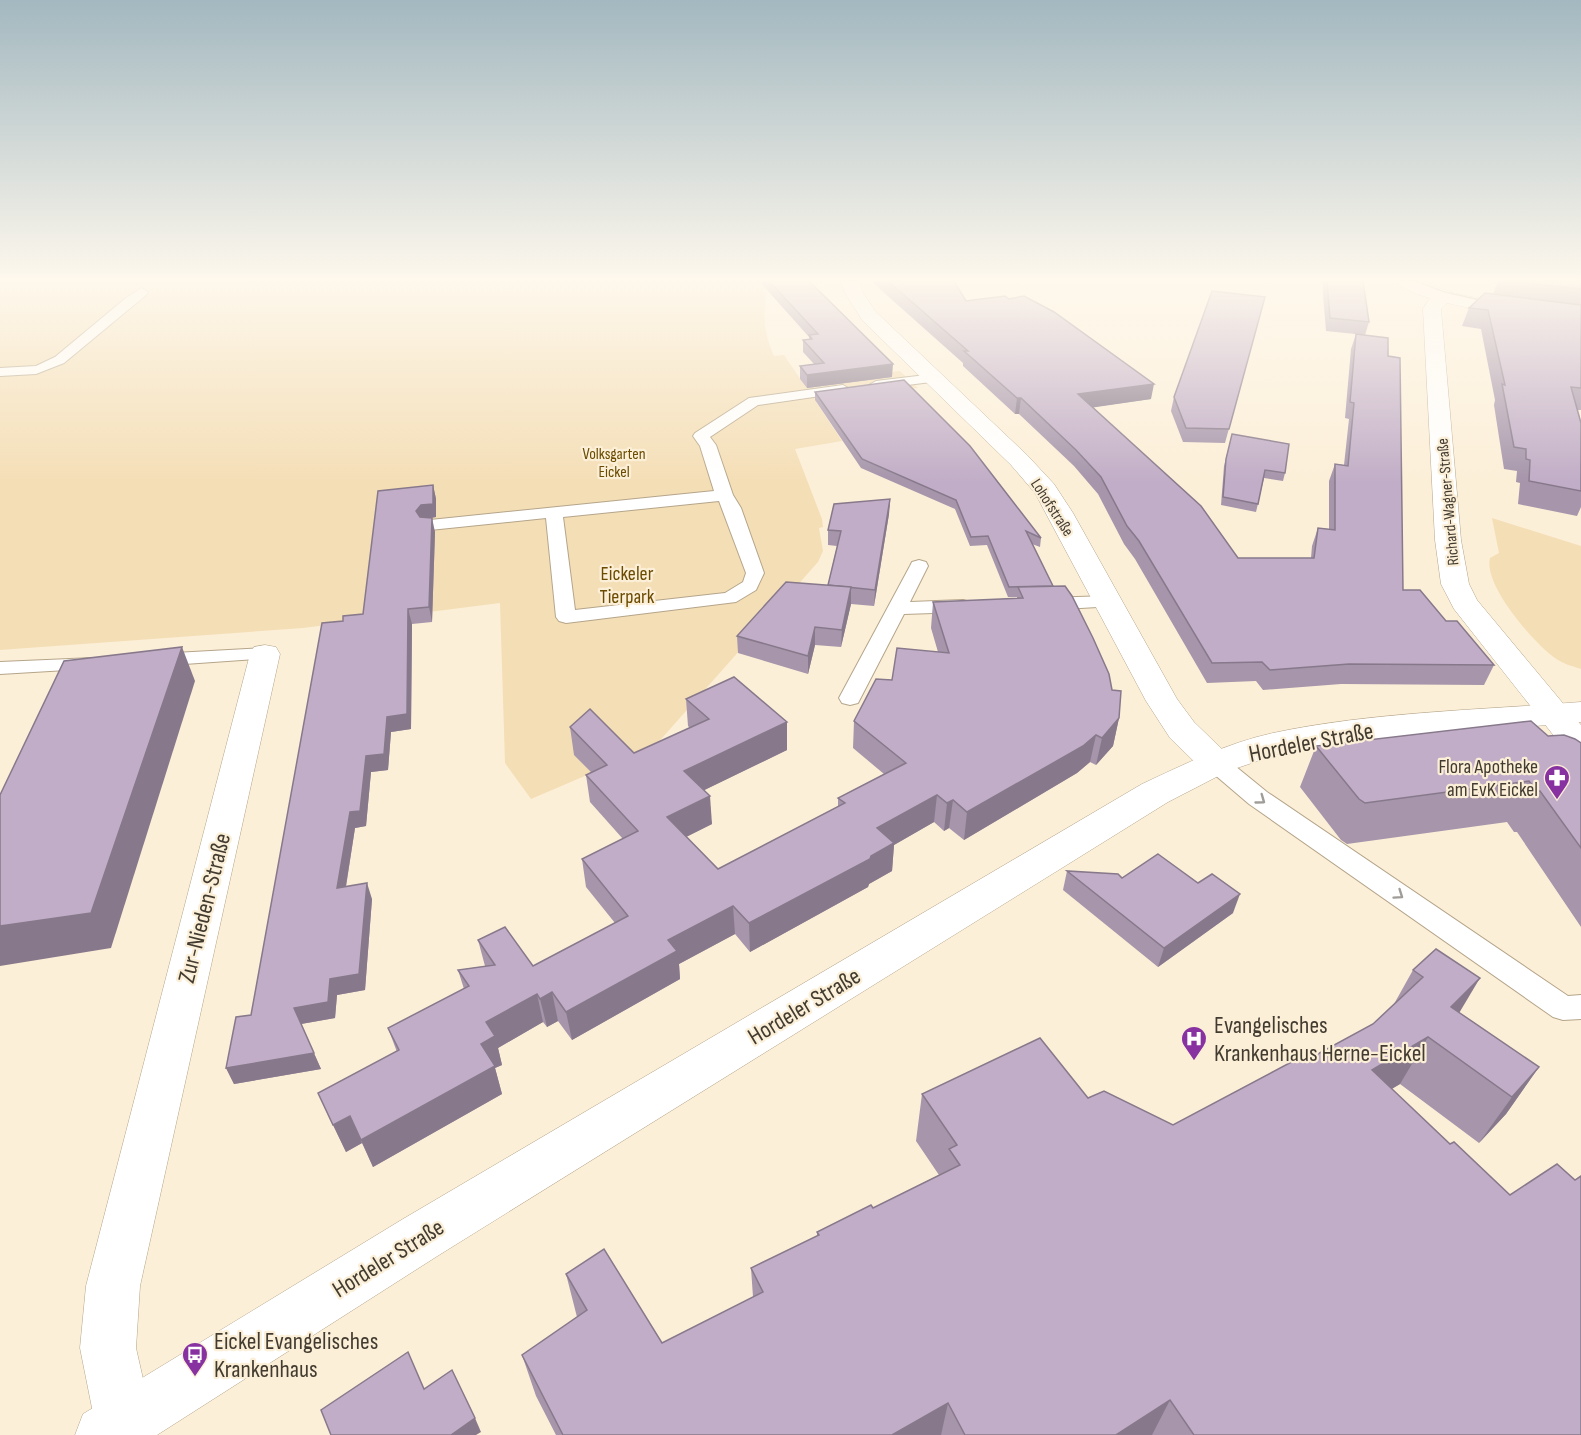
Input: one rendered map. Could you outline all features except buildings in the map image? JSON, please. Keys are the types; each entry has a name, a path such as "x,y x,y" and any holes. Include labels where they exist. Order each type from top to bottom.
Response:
{"street":[{"name":"Lohofstraße","path":"903,348 1019,460 1045,489 1162,701 1182,730 1216,763"},
{"name":"Richard-Wagner-Straße","path":"1435,348 1448,540 1455,584 1464,603 1568,713 1581,747"},
{"name":"Zur-Nieden-Straße","path":"114,1429 108,1348 113,1286 265,654"},
{"name":"Hordeler Straße","path":"114,1429 452,1218 1155,794 1216,763 1274,744 1363,730 1568,713"}],"lane":[{"path":"0,372 45,368 75,348"},
{"path":"554,512 566,617 729,598 744,592 754,583 755,573 732,508 724,495 708,445 701,436 754,401 934,378"},
{"path":"430,525 724,495"},
{"path":"850,698 919,566"},
{"path":"1027,604 1108,602"},
{"path":"897,608 981,606"},
{"name":"Zur-Nieden-Straße","path":"140,661 265,654"},
{"path":"0,668 116,663"},
{"path":"1216,763 1258,798 1563,1008 1581,1007"}],"green space":[{"name":"Volksgarten Eickel","path":"0,348 771,348 774,356 784,355 803,383 900,371 918,388 816,402 842,441 795,449 822,519 823,527 819,528 823,551 818,562 655,746 531,799 505,763 500,603 303,628 0,650"},
{"path":"1492,518 1581,546 1581,669 1561,662 1546,651 1523,627 1502,598 1490,569 1490,558 1499,553"}],"place":[{"name":"Flora Apotheke am EvK Eickel","path":"1557,801"},
{"name":"Evangelisches Krankenhaus Herne-Eickel","path":"1194,1062"},
{"name":"Eickel Evangelisches Krankenhaus","path":"195,1378"}],"park label":[{"name":"Eickeler Tierpark","path":"627,584"}]}
